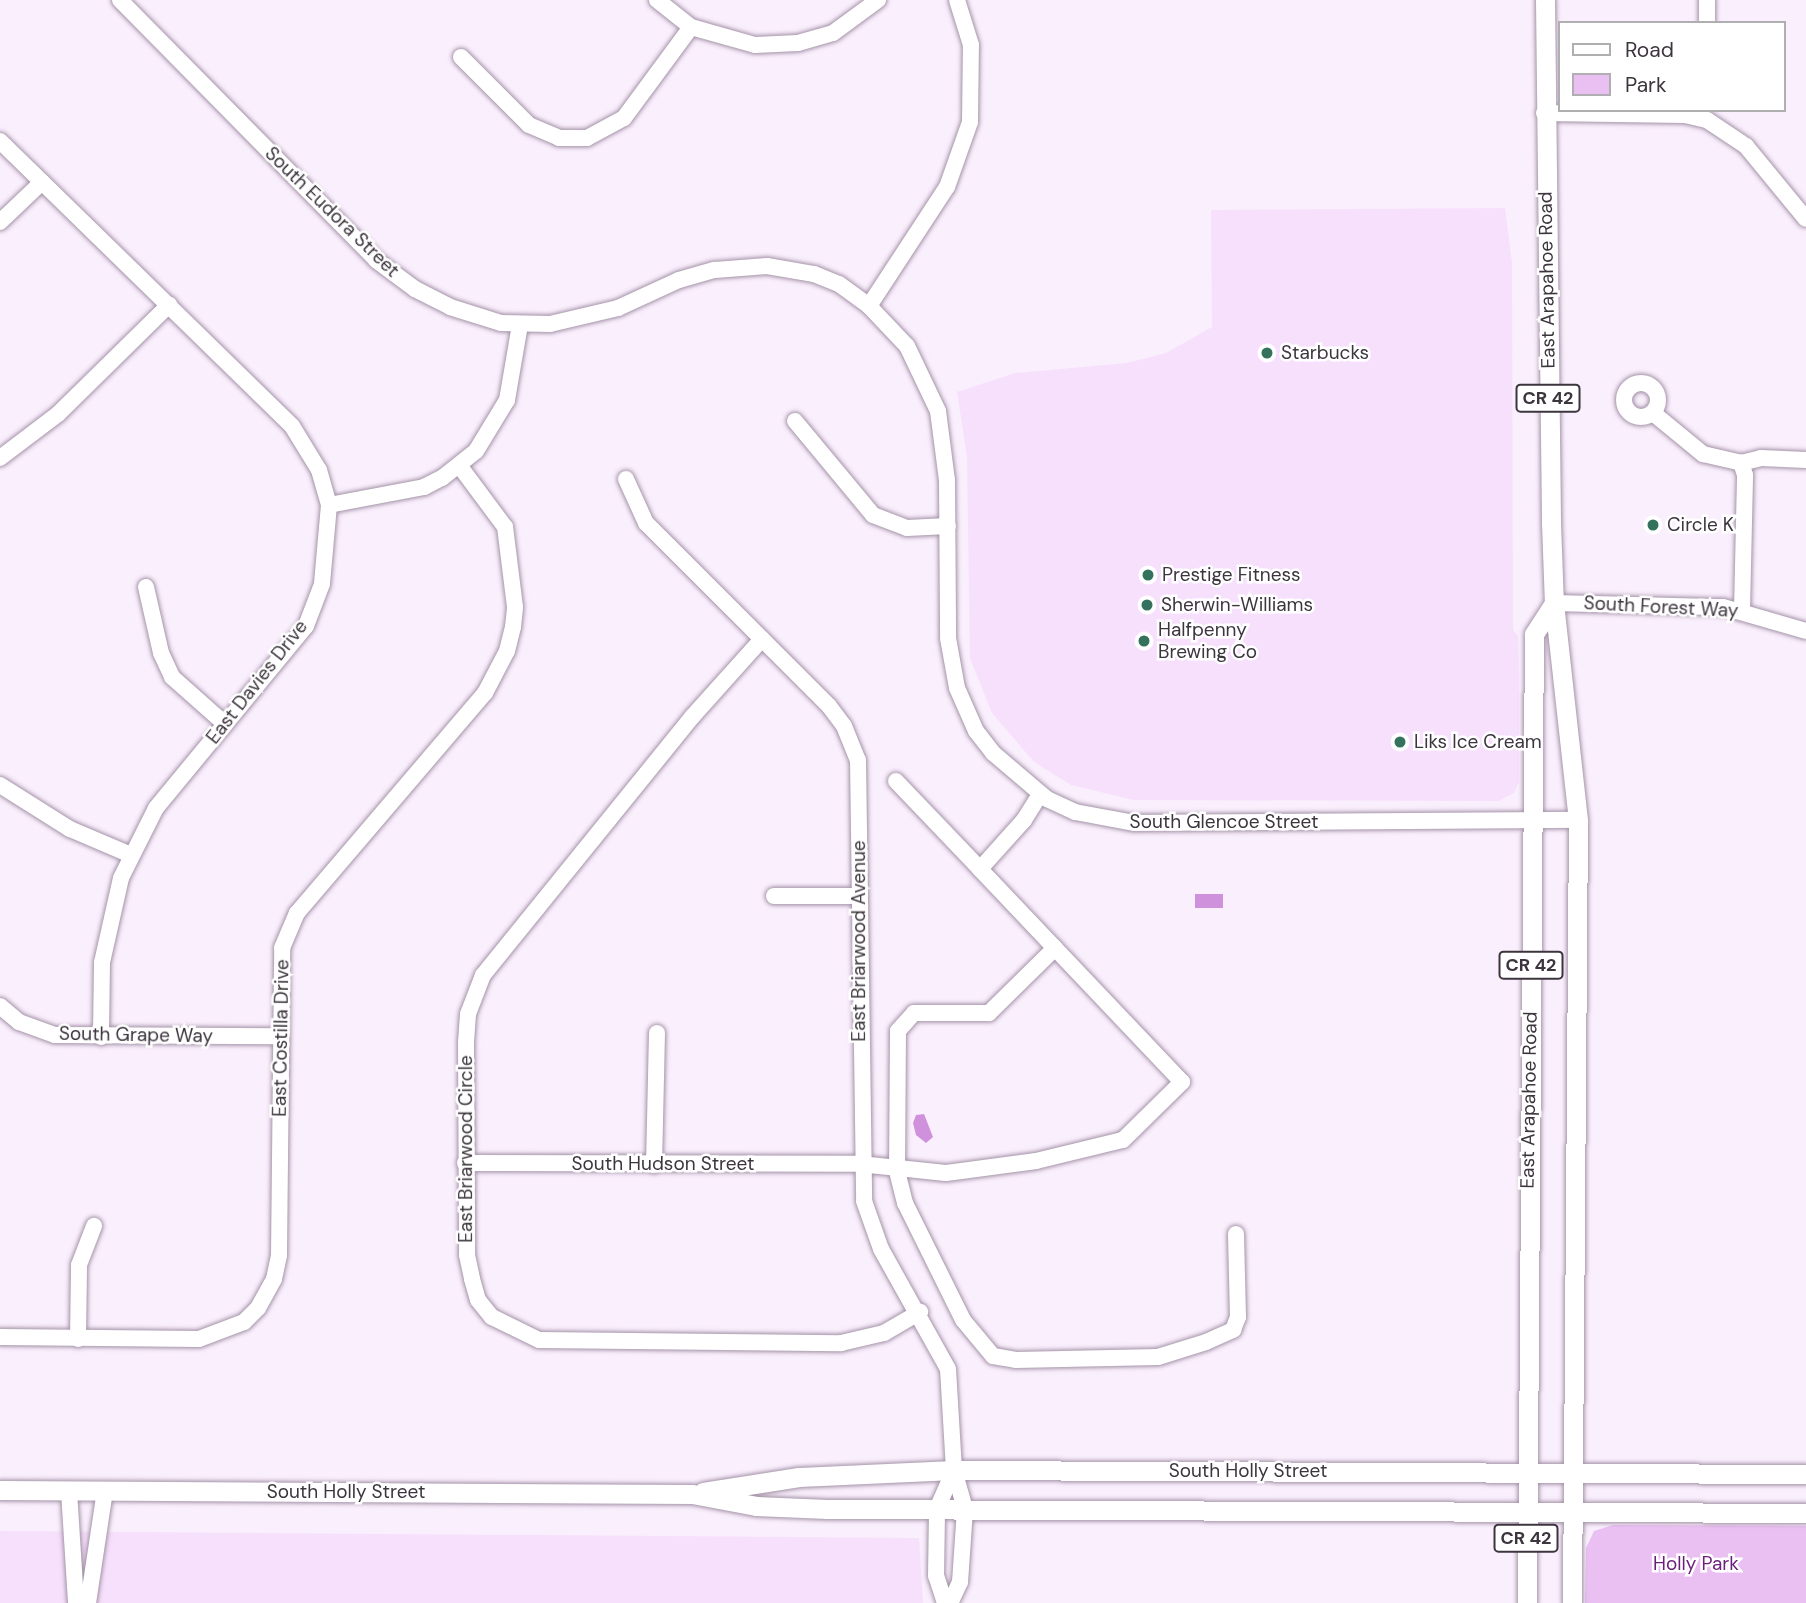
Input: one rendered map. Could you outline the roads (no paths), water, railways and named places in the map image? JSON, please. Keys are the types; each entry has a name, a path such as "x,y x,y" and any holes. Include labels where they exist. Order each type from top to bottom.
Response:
{"main road":[{"name":"East Arapahoe Road","path":"1545,0 1544,113 1554,603 1578,820 1572,1603"},
{"name":"East Arapahoe Road","path":"1527,1603 1534,634 1554,603"},
{"name":"South Holly Street","path":"0,1490 692,1494 799,1477 954,1470 1806,1474"},
{"name":"South Holly Street","path":"692,1494 756,1506 1806,1513"}],"street":[{"name":"South Eudora Street","path":"120,0 376,260 415,289 450,307 520,325 584,318 679,280 737,267 814,274 839,284 869,306"},
{"path":"657,0 691,27 755,45 798,43 833,33 878,0"},
{"path":"869,306 947,187 970,122 971,45 957,0"},
{"path":"1707,0 1707,21"},
{"path":"461,57 529,125 559,138 587,138 624,118 691,27"},
{"path":"1544,113 1707,115 1746,146 1806,219"},
{"name":"East Davies Drive","path":"0,141 292,426 318,470 329,505 323,584 306,626 156,808 131,855 108,919 102,962 101,1037"},
{"path":"0,222 42,182"},
{"path":"0,458 58,414 169,305"},
{"name":"South Glencoe Street","path":"869,306 907,346 930,386 944,438 948,526 948,638 957,688 976,731 993,753 1040,794 1075,812 1135,823 1578,820"},
{"path":"329,505 404,493 442,478 459,466 496,424 507,400 520,325"},
{"path":"1653,413 1703,454 1741,463 1761,458 1806,460"},
{"path":"795,421 873,515 907,528 948,526"},
{"path":"1741,463 1745,475 1742,610"},
{"name":"East Costilla Drive","path":"0,1337 199,1339 244,1322 258,1308 274,1279 279,1255 279,962 298,913 485,693 507,651 515,607 509,543 495,509 459,466"},
{"name":"East Briarwood Avenue","path":"626,480 646,523 829,706 853,743 858,760 860,1164 871,1228 920,1312 948,1369 954,1470 965,1509 960,1582 948,1603"},
{"path":"146,587 161,653 172,677 225,724"},
{"name":"South Forest Way","path":"1554,603 1742,610 1806,631"},
{"name":"East Briarwood Circle","path":"762,639 683,728 483,975 468,1014 465,1163 467,1255 478,1300 492,1317 539,1340 841,1343 884,1332 920,1312"},
{"path":"896,781 1055,948 989,1013 914,1013 898,1031 897,1171 905,1203 962,1320 993,1356 1016,1360 1158,1357 1233,1330 1238,1317 1236,1234"},
{"path":"0,785 70,829 131,855"},
{"path":"980,869 1024,820 1040,794"},
{"path":"774,896 859,896"},
{"name":"South Hudson Street","path":"465,1163 860,1164 897,1171 946,1173 1036,1161 1123,1140 1182,1082 1055,948"},
{"name":"South Grape Way","path":"0,1006 37,1031 101,1037 279,1036"},
{"path":"654,1165 657,1032"},
{"path":"78,1339 79,1265 94,1226"},
{"path":"948,1603 936,1576 936,1509 954,1470"},
{"path":"69,1491 76,1603"},
{"path":"88,1603 105,1491"}],"place":[{"name":"Starbucks","path":"1267,353"},
{"name":"Circle K","path":"1653,525"},
{"name":"Prestige Fitness","path":"1148,575"},
{"name":"Sherwin-Williams","path":"1147,605"},
{"name":"Halfpenny Brewing Co","path":"1144,641"},
{"name":"Liks Ice Cream","path":"1400,742"}],"park label":[{"name":"Holly Park","path":"1696,1564"}]}
